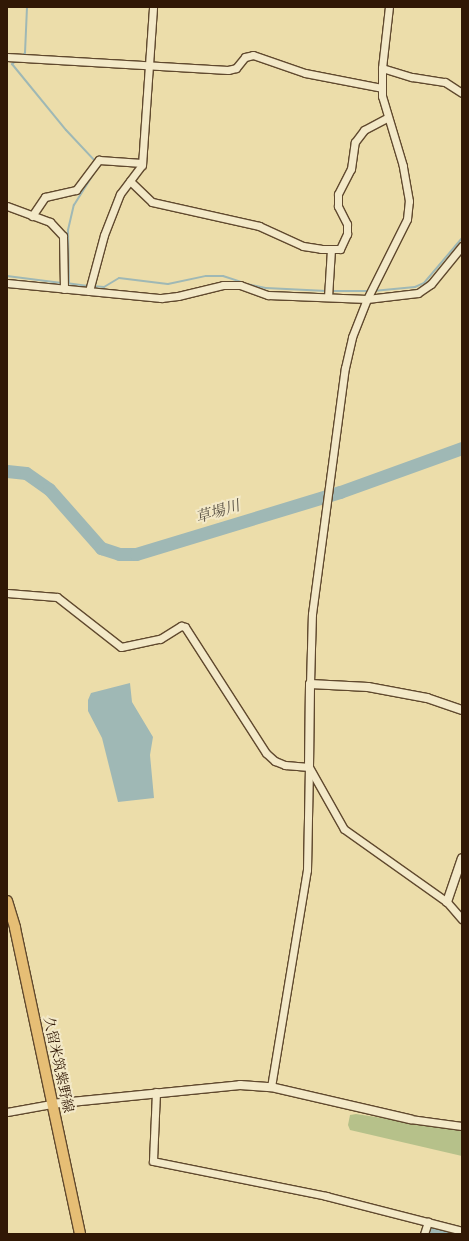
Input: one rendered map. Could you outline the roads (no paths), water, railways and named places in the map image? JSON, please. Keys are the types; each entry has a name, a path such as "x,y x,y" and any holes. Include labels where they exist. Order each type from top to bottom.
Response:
{"main road":[{"name":"久留米筑紫野線","path":"7,901 15,928 51,1104 80,1234"}],"street":[{"path":"89,292 104,235 120,194 142,163 153,7"},
{"path":"271,1086 307,870 310,684 308,652 345,368 352,337 367,299 407,219 409,201 403,166 387,118 382,88 382,68 389,7"},
{"path":"7,57 228,70 236,68 246,57 253,55 305,74 382,88"},
{"path":"382,68 412,77 445,82 462,93"},
{"path":"130,181 152,202 259,226 284,240 303,246 331,249 340,248 347,234 347,224 338,206 338,194 351,169 355,142 364,130 387,118"},
{"path":"32,216 45,197 76,190 99,160 142,163"},
{"path":"7,206 50,222 63,236 64,289"},
{"path":"7,283 161,298 178,296 216,286 234,285 268,295 367,299 418,293 431,284 462,246"},
{"path":"328,297 331,249"},
{"path":"7,593 57,597 121,646 160,639 181,626 185,627 266,753 275,761 285,765 309,767"},
{"path":"310,684 368,687 427,698 462,710"},
{"path":"309,767 344,829 447,902 462,919"},
{"path":"447,902 462,858"},
{"path":"7,1112 51,1104 156,1092 221,1086 271,1086 410,1119 462,1126"},
{"path":"156,1092 153,1161 326,1196 462,1231"},
{"path":"424,1234 428,1222"}],"water":[{"path":"130,683 132,702 153,737 150,755 154,798 118,802 102,738 88,711 88,700 91,693"},
{"path":"431,1226 462,1234 429,1234"}],"waterway":[{"path":"23,55 25,53 27,7"},
{"path":"18,59 12,64 66,130 96,162"},
{"path":"69,283 68,230 74,205 99,165"},
{"path":"373,291 415,287 424,283 462,238"},
{"path":"7,276 62,283"},
{"path":"92,286 104,287 119,278 168,284 206,276 223,276 241,282"},
{"path":"66,283 88,286"},
{"path":"247,284 266,288 327,291"},
{"path":"331,291 369,291"},
{"name":"草場川","path":"7,471 26,473 49,489 101,548 119,554 136,554 340,492 462,448"}]}
